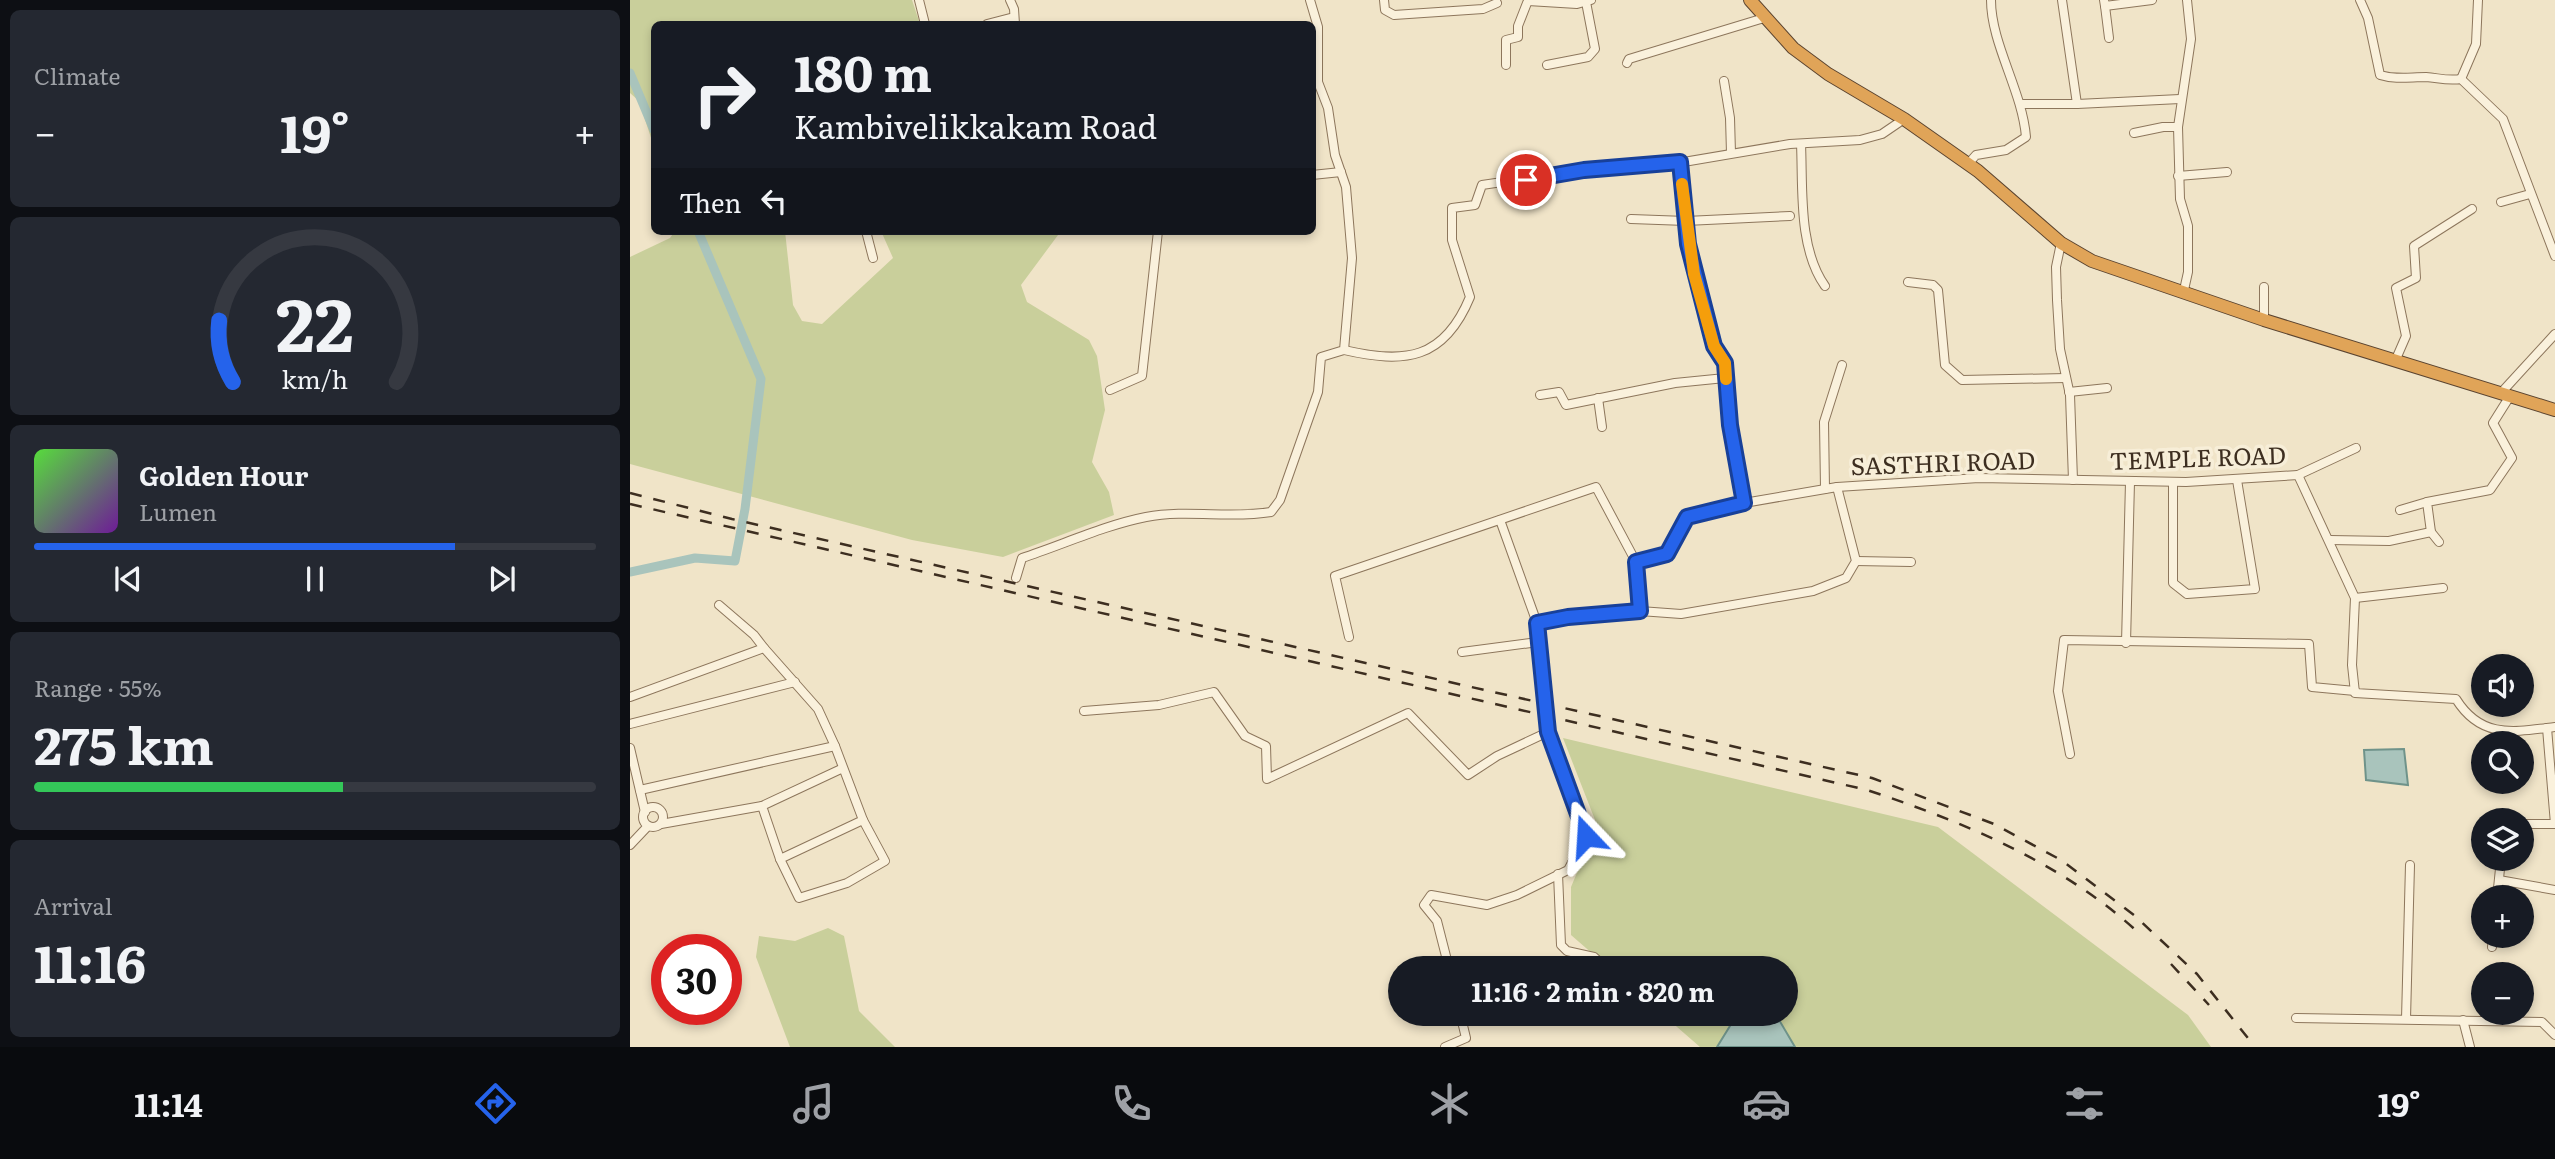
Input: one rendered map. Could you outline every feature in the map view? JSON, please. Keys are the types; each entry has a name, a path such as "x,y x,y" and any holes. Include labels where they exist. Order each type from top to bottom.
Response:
{"highway":[{"path":"1750,0 1793,48 1828,74 1904,119 1968,164 2062,243 2092,261 2184,290 2264,320 2555,410"}],"street":[{"path":"919,0 924,21"},
{"path":"1010,0 1014,21"},
{"path":"1310,0 1318,27 1316,40"},
{"path":"1384,0 1385,10 1394,15 1483,9 1497,3"},
{"path":"1968,164 1976,155 2006,150 2026,136 2021,104 1991,14 1991,0"},
{"path":"2062,0 2077,104"},
{"path":"2109,38 2105,3 2152,0"},
{"path":"2184,290 2189,272 2189,226 2180,200 2178,127 2180,99 2189,66 2191,39 2186,0"},
{"path":"2360,0 2368,18 2380,75 2408,79 2432,78 2445,82 2461,79"},
{"path":"2461,79 2476,44 2478,0"},
{"path":"1506,65 1506,40 1518,37 1518,26 1527,1 1577,5 1588,1 1595,48 1588,57 1547,65"},
{"path":"1627,63 1629,59 1764,18"},
{"path":"1316,58 1318,82 1346,187 1352,258 1344,350"},
{"path":"2461,79 2503,119 2555,257"},
{"path":"1724,82 1730,118 1731,153"},
{"path":"1316,99 1324,98"},
{"path":"2021,104 2180,99"},
{"path":"1016,578 1022,558 1145,517 1185,513 1251,515 1271,512 1280,500 1318,392 1321,357 1344,350 1379,357 1424,354 1455,326 1470,297 1452,240 1452,208 1475,205 1482,185 1584,170 1680,162 1801,144 1860,140 1881,134 1904,119"},
{"path":"2134,134 2163,127 2178,127"},
{"path":"1801,144 1807,234 1814,270 1825,286"},
{"path":"1680,162 1694,274 1714,346 1725,363 1744,503"},
{"path":"1316,175 1341,172"},
{"path":"2178,176 2227,172"},
{"path":"2501,202 2530,194"},
{"path":"2396,359 2406,336 2396,288 2416,278 2414,246 2472,209"},
{"path":"1631,219 1686,221 1790,216"},
{"path":"867,235 873,258"},
{"path":"1110,390 1142,376 1158,235"},
{"path":"2062,243 2056,267 2057,300 2060,349 2069,393 2073,480"},
{"path":"1909,282 1933,285 1938,290 1945,365 1962,380 2066,378"},
{"path":"2264,286 2264,320"},
{"path":"2400,510 2490,490 2512,457 2493,423 2505,395 2555,334"},
{"path":"1825,489 1824,422 1842,365"},
{"path":"1540,395 1559,392 1566,405 1675,383 1726,378"},
{"path":"2069,393 2107,388"},
{"path":"1598,398 1602,427"},
{"path":"2298,475 2356,448"},
{"name":"TEMPLE ROAD","path":"2073,480 2173,482 2298,475 2355,597 2352,665 2355,691"},
{"name":"SASTHRI ROAD","path":"1636,562 1667,554 1687,517 1813,490 1979,478 2073,480"},
{"path":"2173,482 2173,583 2187,594 2255,589 2237,480"},
{"path":"2126,643 2130,482"},
{"path":"1349,637 1335,576 1596,487 1636,562 1640,611"},
{"path":"1537,623 1568,617 1640,611 1681,614 1813,591 1846,578 1856,561 1837,487"},
{"path":"2427,502 2431,532 2439,542"},
{"path":"1446,956 1437,921 1424,905 1431,895 1487,905 1517,895 1568,870 1586,836 1548,732 1537,623 1500,520"},
{"path":"2330,540 2389,541 2431,532"},
{"path":"1856,561 1911,562"},
{"path":"2355,597 2443,588"},
{"path":"719,605 754,635 818,709 863,820 886,861 847,883 799,898 780,859 762,806"},
{"path":"2070,754 2057,691 2064,640 2126,643 2229,640 2309,644 2312,687 2355,691 2375,696 2456,699 2466,715 2484,728 2551,727 2555,824 2534,824"},
{"path":"1462,652 1538,642"},
{"path":"630,697 764,648"},
{"path":"630,724 795,682"},
{"path":"1084,711 1159,705 1214,692 1245,736 1266,747 1267,779 1408,713 1468,775 1497,756 1548,732"},
{"path":"639,790 835,746"},
{"path":"630,748 645,812 643,819 648,826"},
{"path":"630,845 648,826 762,806 841,769"},
{"path":"645,812 651,808 660,810 663,815 661,824"},
{"path":"780,859 863,820"},
{"path":"2406,1019 2410,865"},
{"path":"2498,885 2500,871"},
{"path":"1558,874 1561,945 1567,951 1590,956"},
{"path":"2499,880 2555,890"},
{"path":"2296,1018 2542,1022 2555,1035"},
{"path":"2463,1020 2470,1047"},
{"path":"1445,1047 1466,1038 1463,1026"}],"green space":[{"path":"630,0 912,0 919,21 651,21 651,138 639,101 630,93"},
{"path":"672,235 785,235 793,305 802,321 822,324 893,258 883,235 1058,235 1021,285 1027,302 1089,340 1097,356 1105,410 1092,462 1109,492 1114,515 1003,557 912,540 630,464 630,257"},
{"path":"1563,738 1938,827 2188,1015 2211,1047 1700,1047 1676,1026 1798,1026 1798,956 1595,956 1571,935 1571,887 1597,825"},
{"path":"828,928 844,936 859,1011 895,1047 790,1047 756,957 759,936 795,941"}],"water":[{"path":"2404,749 2408,785 2366,780 2364,750"},
{"path":"1730,1026 1783,1026 1795,1047 1717,1047"}],"waterway":[{"path":"630,73 651,123"},
{"path":"630,572 695,558 735,561 745,509 761,379 700,235"}],"railway":[{"path":"630,493 732,519 1872,778 1994,824 2061,860 2134,915 2197,974 2255,1047"},
{"path":"630,504 1867,790 1940,816 2012,848 2080,887 2141,935"},
{"path":"2171,964 2209,1005"}],"slow traffic":[{"path":"1682,184 1694,274 1708,316 1714,346 1725,363 1726,379"}],"route":[{"path":"1526,180 1584,170 1660,166 1680,162 1688,244 1714,346 1725,363 1730,425 1743,488 1744,503 1687,517 1667,554 1636,562 1635,577 1640,611 1568,617 1537,623 1548,732 1586,836"}]}
